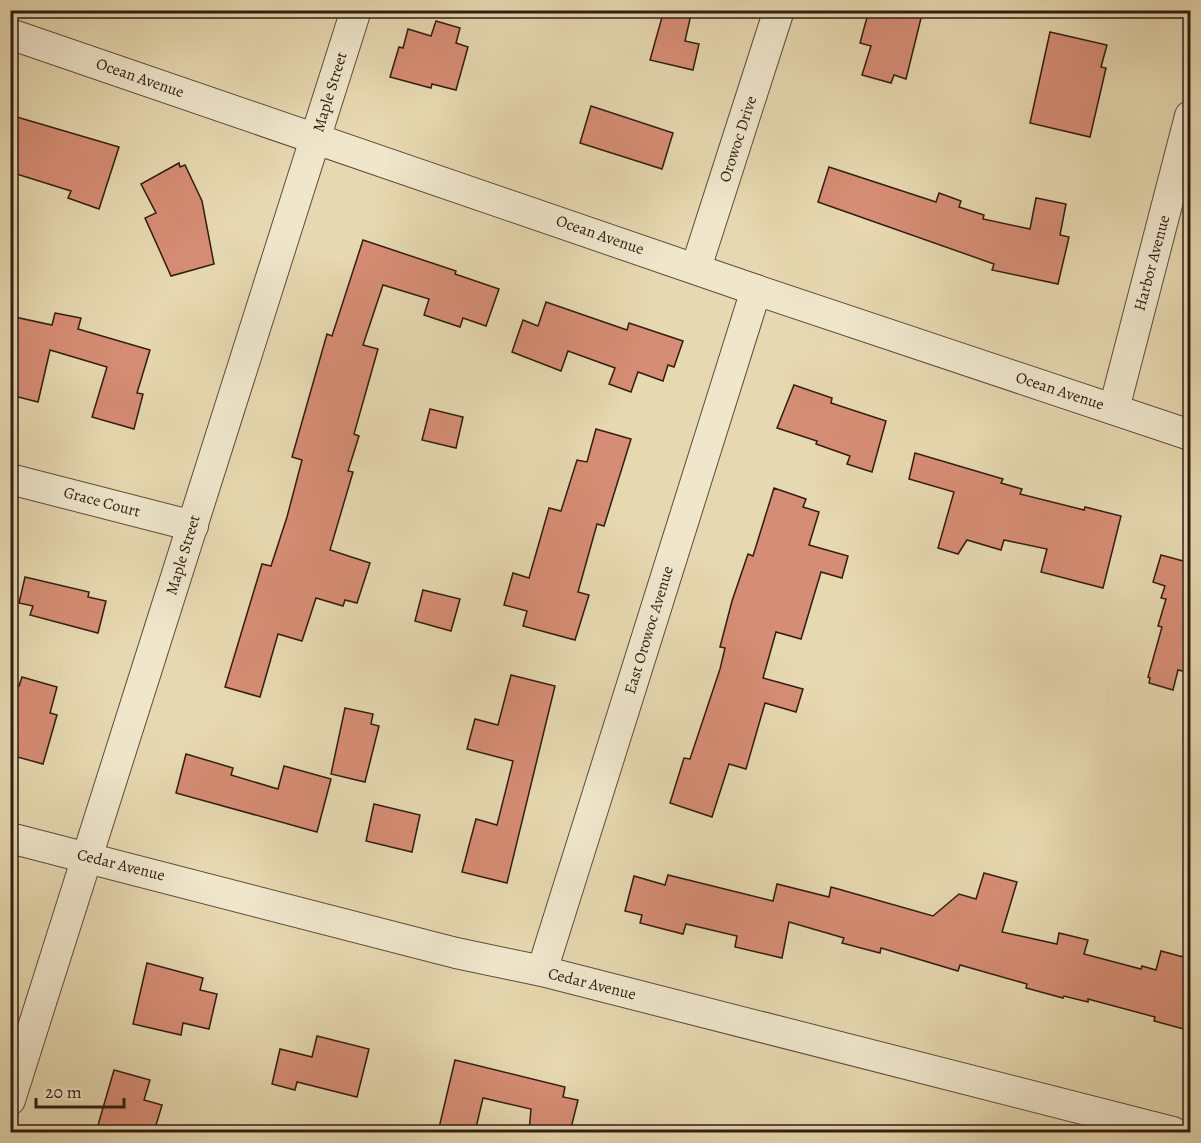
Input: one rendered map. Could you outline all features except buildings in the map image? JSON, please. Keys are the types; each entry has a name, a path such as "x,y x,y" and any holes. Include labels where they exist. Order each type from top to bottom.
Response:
{"street":[{"name":"Maple Street","path":"10,1100 356,10"},
{"name":"Orowoc Drive","path":"696,268 779,10"},
{"name":"Ocean Avenue","path":"10,34 756,290 1191,435"},
{"name":"Harbor Avenue","path":"1114,409 1191,116"},
{"name":"East Orowoc Avenue","path":"542,971 756,290"},
{"name":"Grace Court","path":"10,479 193,526"},
{"name":"Cedar Avenue","path":"10,837 456,953 542,971 1173,1132"}]}
